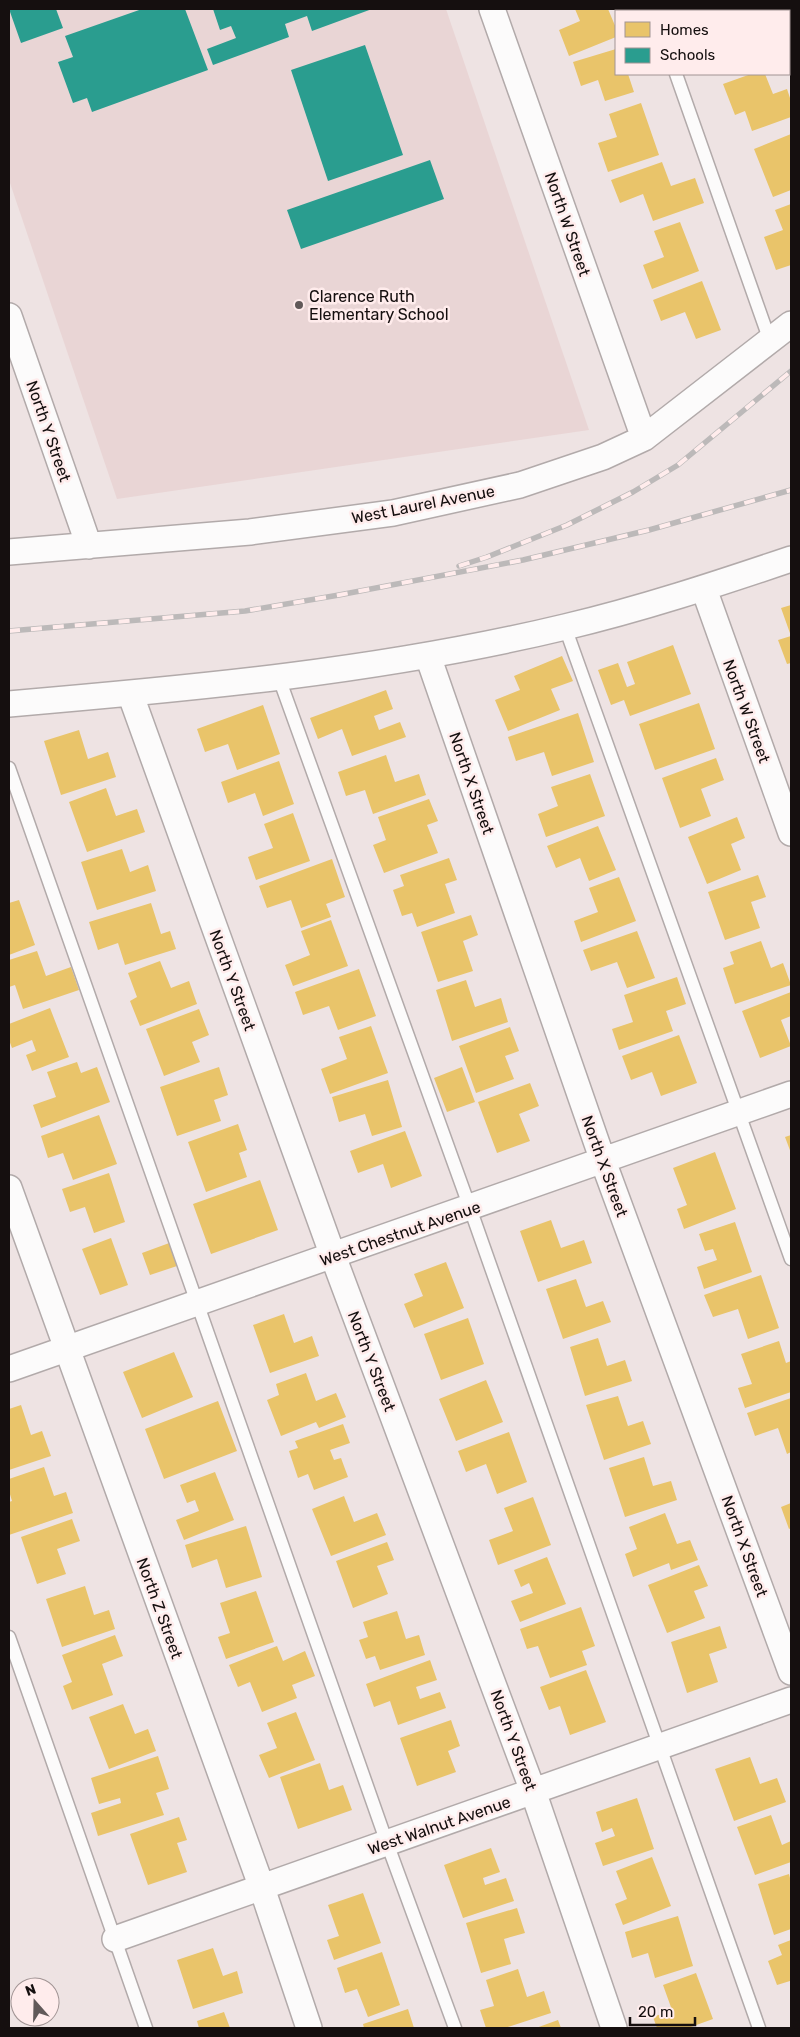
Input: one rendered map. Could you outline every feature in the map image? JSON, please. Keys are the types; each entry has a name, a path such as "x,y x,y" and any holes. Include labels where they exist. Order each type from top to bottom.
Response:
{"street":[{"name":"North W Street","path":"492,9 644,438"},
{"name":"North Y Street","path":"9,316 89,546"},
{"name":"West Laurel Avenue","path":"9,552 250,532 393,512 520,485 603,457 644,438 791,324"},
{"path":"9,704 279,678 428,656 565,627 704,589 791,559"},
{"name":"North W Street","path":"704,589 791,833"},
{"name":"North X Street","path":"428,656 603,1161 791,1672"},
{"name":"North Y Street","path":"130,693 333,1256 533,1792 614,2028"},
{"name":"West Chestnut Avenue","path":"9,1369 791,1094"},
{"name":"North Z Street","path":"9,1188 262,1888 309,2028"},
{"name":"West Walnut Avenue","path":"115,1940 791,1700"}],"lane":[{"path":"676,75 770,341"},
{"path":"565,627 791,1259"},
{"path":"279,678 470,1208 759,2028"},
{"path":"9,768 387,1843 455,2028"},
{"path":"9,1637 146,2028"}],"shaded area":[{"name":"Clarence Ruth Elementary School","path":"9,9 446,9 589,430 117,499 9,180"}],"building: Homes":[{"path":"575,9 608,9 615,26 615,37 569,56 559,30 580,21"},
{"path":"615,49 615,75 628,75 634,92 605,101 598,80 581,86 573,62"},
{"path":"748,75 765,75 773,94 787,89 791,101 791,117 752,131 745,111 735,115 723,84"},
{"path":"641,103 659,155 608,172 598,143 617,137 609,114"},
{"path":"791,134 791,190 773,197 754,149"},
{"path":"662,162 671,186 695,178 704,203 653,221 643,194 620,203 611,180"},
{"path":"791,204 791,265 776,270 764,237 783,230 775,210"},
{"path":"680,222 699,271 652,289 643,265 664,257 654,231"},
{"path":"702,281 721,330 696,339 685,312 661,321 653,300"},
{"path":"791,605 791,636 781,608"},
{"path":"791,636 791,663 787,664 778,640"},
{"path":"673,645 691,694 630,716 624,700 611,705 598,670 618,663 627,687 635,684 627,662"},
{"path":"562,656 573,681 551,689 560,710 508,731 495,700 520,690 514,676"},
{"path":"386,690 393,709 374,716 379,730 400,722 406,737 352,756 342,729 318,739 310,718"},
{"path":"699,703 715,749 655,770 639,724"},
{"path":"263,705 280,754 237,770 228,744 205,752 197,729"},
{"path":"578,713 594,762 552,776 544,752 516,761 508,737"},
{"path":"79,730 88,759 108,752 116,777 61,795 44,741"},
{"path":"386,755 395,782 419,774 426,795 373,814 365,790 346,796 338,772"},
{"path":"716,758 724,780 701,789 711,816 680,828 662,778"},
{"path":"279,761 294,804 263,816 255,793 228,803 221,782"},
{"path":"590,774 605,816 546,837 538,814 558,806 551,787"},
{"path":"106,788 116,816 137,809 145,832 87,852 69,802"},
{"path":"429,799 438,821 427,825 438,853 384,873 373,845 386,840 378,817"},
{"path":"293,813 310,861 256,880 248,857 273,848 264,824"},
{"path":"737,817 745,838 731,844 741,870 707,884 688,837"},
{"path":"598,826 616,870 589,881 580,858 556,868 547,846"},
{"path":"122,849 130,872 148,865 156,891 97,910 81,862"},
{"path":"449,858 457,880 445,884 455,913 417,927 412,913 402,916 393,890 404,886 400,875"},
{"path":"332,859 345,897 326,904 331,917 301,928 291,900 267,908 259,886"},
{"path":"758,875 766,897 751,902 760,928 725,940 708,892"},
{"path":"619,877 636,921 581,942 574,921 598,912 589,888"},
{"path":"19,900 35,945 9,955 9,903"},
{"path":"151,903 161,934 170,931 176,949 125,965 118,943 98,950 89,922"},
{"path":"471,915 478,935 463,941 473,971 438,982 421,932"},
{"path":"331,920 348,966 293,986 285,965 310,955 301,931"},
{"path":"637,931 655,978 627,988 617,962 591,971 583,950"},
{"path":"761,941 771,968 783,963 791,985 735,1004 723,968 734,964 730,952"},
{"path":"37,951 46,976 71,967 79,990 23,1009 15,985 9,987 9,960"},
{"path":"160,961 171,988 189,981 197,1004 140,1026 130,1001 137,997 128,973"},
{"path":"359,969 376,1016 338,1030 329,1006 303,1015 295,992"},
{"path":"677,977 686,1004 666,1011 673,1031 619,1050 612,1029 633,1022 624,995"},
{"path":"466,980 475,1007 501,998 508,1022 452,1041 436,990"},
{"path":"791,992 791,1016 781,1020 791,1046 760,1058 742,1011"},
{"path":"50,1008 69,1057 32,1071 26,1055 36,1051 32,1040 12,1048 9,1040 9,1024"},
{"path":"199,1009 209,1035 192,1042 200,1062 164,1076 146,1029"},
{"path":"371,1026 388,1073 330,1094 321,1069 347,1059 339,1037"},
{"path":"510,1027 519,1051 505,1056 514,1079 476,1093 459,1046"},
{"path":"679,1035 697,1083 661,1096 652,1072 631,1080 622,1056"},
{"path":"77,1062 81,1073 97,1067 110,1102 41,1128 33,1105 56,1097 47,1072"},
{"path":"219,1067 228,1095 214,1100 221,1121 177,1136 160,1087"},
{"path":"462,1067 475,1102 447,1112 434,1078"},
{"path":"388,1080 402,1127 372,1136 365,1114 339,1122 332,1097"},
{"path":"530,1083 539,1106 519,1114 530,1141 497,1153 478,1102"},
{"path":"99,1115 117,1164 73,1180 63,1153 48,1158 41,1136"},
{"path":"238,1124 247,1150 239,1153 247,1177 206,1192 188,1142"},
{"path":"405,1131 422,1176 391,1188 383,1164 358,1173 350,1151"},
{"path":"791,1135 791,1153 785,1137"},
{"path":"715,1152 736,1209 684,1229 677,1209 687,1205 673,1168"},
{"path":"109,1173 125,1222 94,1233 85,1207 70,1212 62,1189"},
{"path":"260,1180 278,1230 211,1254 193,1204"},
{"path":"551,1220 561,1248 584,1240 592,1263 538,1282 520,1231"},
{"path":"735,1222 752,1272 704,1289 697,1267 717,1260 713,1249 705,1251 699,1234"},
{"path":"111,1238 128,1285 100,1295 82,1249"},
{"path":"172,1242 180,1265 150,1275 142,1253"},
{"path":"446,1262 464,1308 414,1328 404,1304 423,1296 414,1274"},
{"path":"761,1275 779,1328 748,1339 738,1309 713,1317 704,1295"},
{"path":"576,1279 586,1307 603,1301 611,1322 563,1339 546,1289"},
{"path":"284,1314 294,1343 312,1336 319,1356 270,1373 253,1325"},
{"path":"468,1318 484,1364 441,1380 424,1334"},
{"path":"598,1338 607,1366 625,1360 632,1381 585,1396 570,1347"},
{"path":"779,1341 786,1363 791,1361 791,1392 745,1408 738,1388 752,1384 741,1354"},
{"path":"174,1352 193,1397 142,1418 123,1372"},
{"path":"306,1373 316,1401 336,1393 346,1417 319,1428 316,1422 281,1436 267,1400 279,1395 276,1384"},
{"path":"486,1380 503,1422 456,1441 439,1399"},
{"path":"618,1396 628,1426 643,1421 651,1444 604,1460 586,1405"},
{"path":"791,1398 791,1452 787,1454 778,1428 755,1436 747,1413"},
{"path":"218,1401 237,1451 164,1479 145,1429"},
{"path":"21,1405 31,1435 42,1431 51,1456 9,1470 9,1409"},
{"path":"343,1424 350,1443 330,1450 334,1460 341,1458 348,1477 314,1490 308,1474 298,1478 289,1451 298,1448 295,1441"},
{"path":"509,1432 527,1482 497,1494 486,1464 466,1472 458,1451"},
{"path":"644,1457 653,1486 671,1481 677,1500 625,1517 609,1468"},
{"path":"44,1467 54,1496 66,1492 73,1513 9,1535 9,1502 12,1501 9,1491 9,1479"},
{"path":"215,1472 234,1520 184,1540 176,1520 199,1511 195,1500 187,1503 180,1485"},
{"path":"344,1496 354,1522 377,1513 386,1535 331,1556 312,1509"},
{"path":"533,1497 551,1545 498,1565 489,1540 513,1531 504,1508"},
{"path":"791,1503 791,1528 789,1529 781,1507"},
{"path":"665,1513 677,1544 690,1540 698,1560 671,1570 669,1563 633,1577 625,1554 637,1549 629,1527"},
{"path":"72,1519 80,1541 57,1549 66,1574 37,1584 21,1537"},
{"path":"246,1526 262,1577 226,1588 217,1559 192,1568 185,1545"},
{"path":"387,1542 394,1560 377,1566 388,1594 353,1608 336,1561"},
{"path":"547,1557 566,1604 520,1622 511,1601 533,1593 529,1583 521,1587 514,1570"},
{"path":"699,1565 708,1586 694,1591 705,1618 667,1633 648,1585"},
{"path":"85,1586 94,1615 109,1610 115,1629 62,1647 46,1599"},
{"path":"256,1591 274,1642 226,1659 218,1637 230,1633 220,1603"},
{"path":"581,1607 595,1646 582,1651 587,1665 550,1678 538,1646 527,1649 520,1629"},
{"path":"397,1611 406,1639 419,1635 425,1655 380,1670 375,1656 366,1659 359,1640 368,1637 363,1622"},
{"path":"720,1626 727,1648 709,1654 718,1682 687,1693 671,1642"},
{"path":"115,1635 123,1656 102,1664 113,1695 72,1710 63,1686 72,1682 62,1655"},
{"path":"277,1646 283,1661 305,1651 315,1676 292,1685 297,1698 262,1712 250,1682 238,1687 229,1665"},
{"path":"430,1660 437,1680 416,1687 420,1699 440,1692 446,1708 398,1725 390,1701 374,1707 366,1684"},
{"path":"586,1670 606,1722 570,1735 560,1706 549,1710 540,1687"},
{"path":"123,1704 135,1734 148,1729 156,1751 109,1769 89,1717"},
{"path":"296,1712 315,1760 269,1778 259,1755 277,1748 267,1723"},
{"path":"451,1720 460,1746 448,1751 456,1772 417,1786 400,1738"},
{"path":"158,1756 169,1789 156,1793 164,1815 98,1836 91,1813 121,1803 120,1798 99,1804 91,1778"},
{"path":"750,1757 760,1784 777,1778 786,1802 734,1821 715,1769"},
{"path":"320,1763 329,1790 343,1785 352,1810 298,1829 280,1777"},
{"path":"637,1798 654,1849 603,1866 595,1843 615,1836 612,1828 602,1832 596,1812"},
{"path":"771,1815 782,1845 791,1841 791,1862 755,1875 737,1827"},
{"path":"179,1817 187,1840 177,1843 187,1872 148,1885 130,1834"},
{"path":"491,1848 500,1872 483,1878 485,1885 506,1878 514,1901 463,1918 444,1865"},
{"path":"652,1857 671,1906 623,1925 615,1904 627,1899 616,1871"},
{"path":"789,1874 791,1882 791,1929 774,1935 758,1884"},
{"path":"363,1893 381,1943 334,1960 327,1940 339,1936 328,1905"},
{"path":"517,1908 525,1933 504,1939 511,1964 481,1973 466,1923"},
{"path":"678,1916 693,1966 655,1978 648,1953 632,1958 625,1932"},
{"path":"791,1940 791,1984 790,1981 777,1985 768,1961 782,1955 778,1945"},
{"path":"213,1948 223,1976 237,1971 243,1993 193,2009 177,1960"},
{"path":"382,1952 400,2005 368,2017 357,1989 345,1993 337,1968"},
{"path":"518,1969 527,1997 544,1991 551,2013 505,2028 486,2028 480,2010 494,2006 486,1980"},
{"path":"696,1973 713,2019 688,2028 657,2028 653,2017 672,2010 663,1985"},
{"path":"408,2009 414,2028 364,2028 363,2024"},
{"path":"224,2012 230,2028 199,2028 197,2021"},
{"path":"558,2020 561,2028 536,2028"}],"building: Schools":[{"path":"9,9 56,9 63,28 21,43"},
{"path":"142,9 185,9 208,70 92,112 87,98 73,103 58,62 73,57 65,36"},
{"path":"213,9 372,9 312,31 307,16 285,24 289,37 213,65 207,49 236,38 231,26 220,30"},
{"path":"365,45 403,155 328,181 291,70"},
{"path":"430,160 444,199 301,249 287,210"}],"railway":[{"path":"459,566 487,557 567,525 633,492 678,465 791,371"},
{"path":"9,631 245,611 339,595 523,560 649,530 791,490"}],"place":[{"name":"Clarence Ruth Elementary School","path":"299,305"}]}
